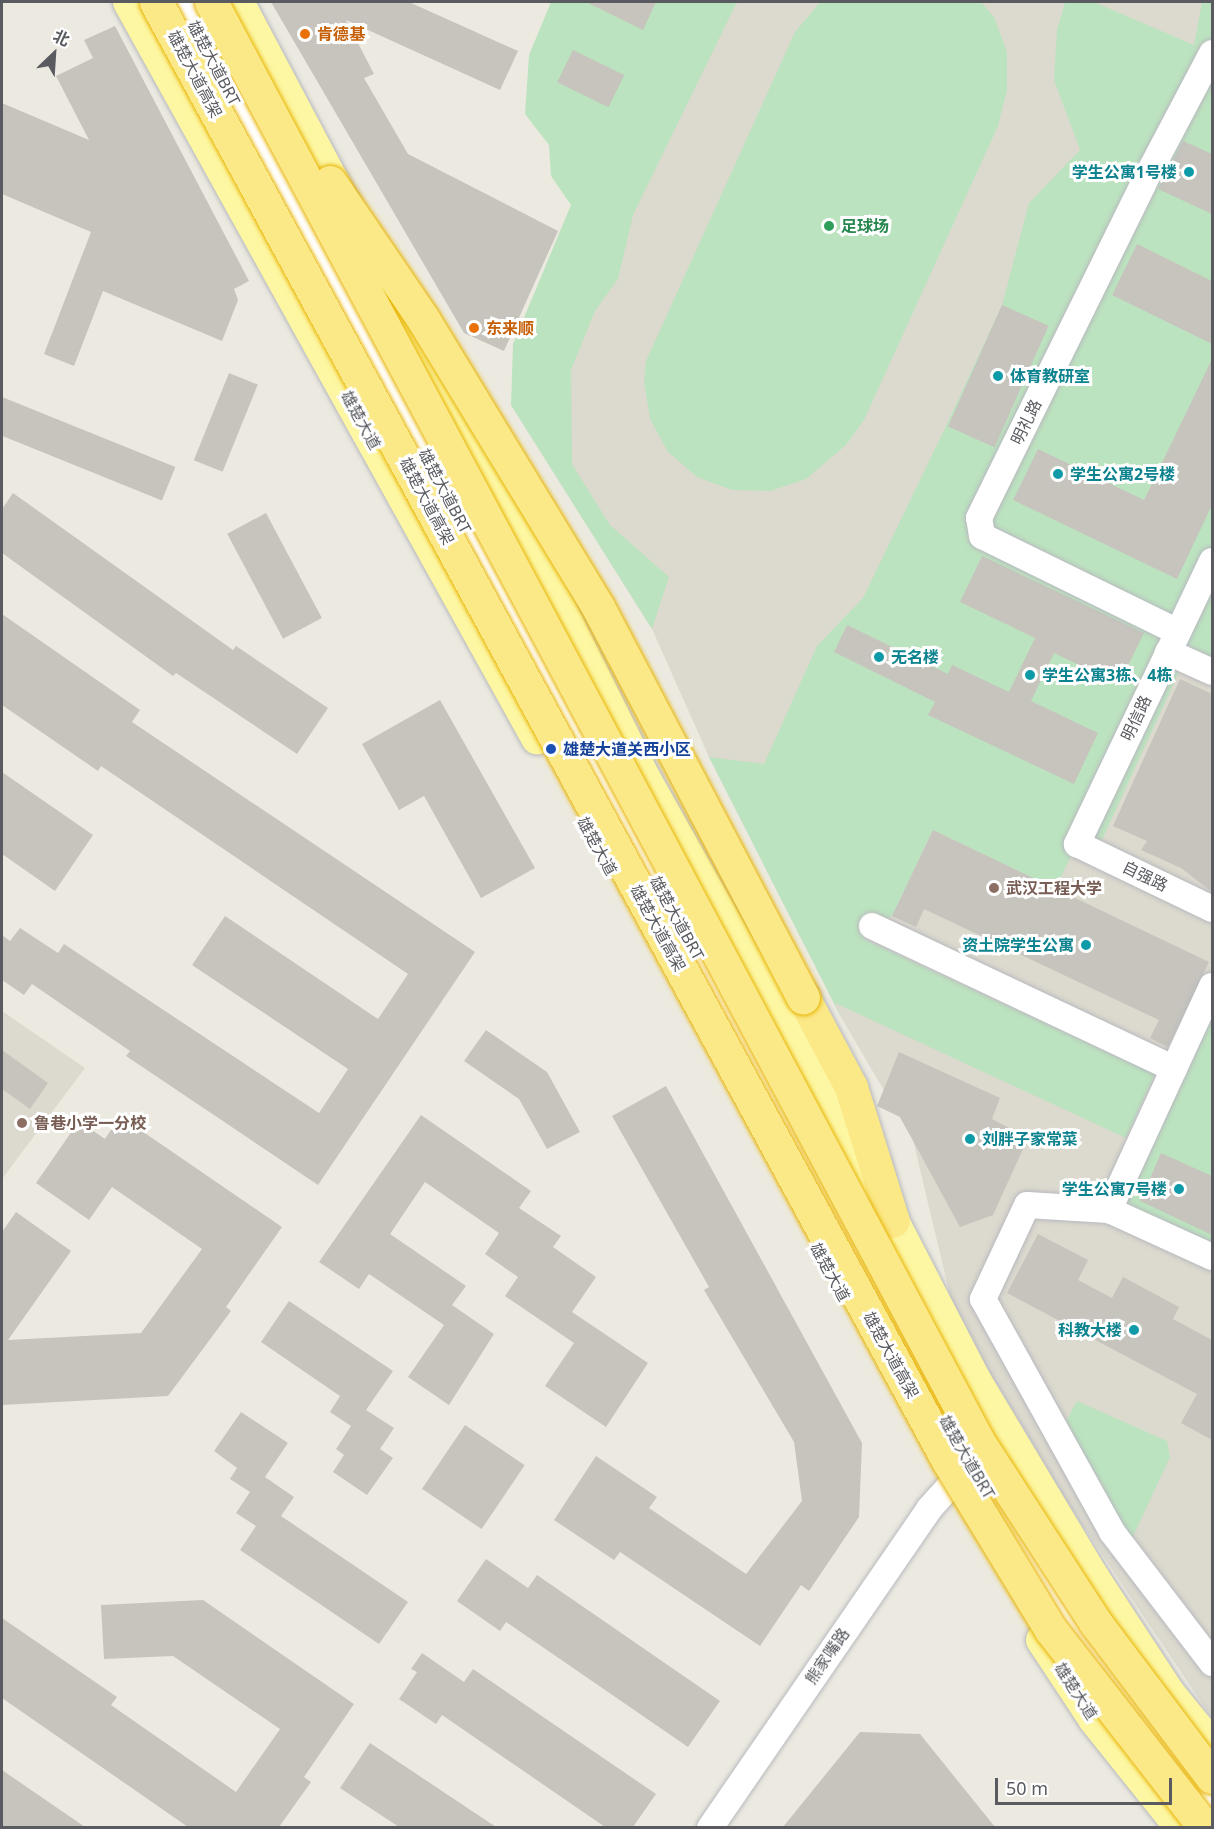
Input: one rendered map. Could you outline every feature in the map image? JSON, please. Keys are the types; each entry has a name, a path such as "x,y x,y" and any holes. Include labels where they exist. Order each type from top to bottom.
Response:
{"highway":[{"name":"雄楚大道高架","path":"156,2 947,1459 1051,1630 1205,1827"},
{"path":"211,2 234,41 978,1441 1197,1775"},
{"path":"234,41 423,319 598,607 850,1086 893,1221"}],"main road":[{"name":"雄楚大道","path":"129,2 948,1488 1094,1719 1181,1827"},
{"path":"238,2 560,608 644,777 893,1221 975,1380 1031,1478 1169,1693 1212,1746"},
{"path":"1127,1760 1154,1777 1197,1775 1193,1765 1198,1739 1188,1716"}],"street":[{"name":"雄楚大道BRT","path":"181,2 980,1481 1078,1634 1197,1775 1212,1809"},
{"name":"明礼路","path":"1173,642 982,536 979,518 1143,184 1212,53"},
{"name":"明信路","path":"1077,844 1212,561"},
{"path":"1173,642 1212,672"},
{"name":"自强路","path":"1077,844 1212,909"},
{"path":"872,926 1174,1069"},
{"path":"1109,1210 1212,986"},
{"path":"1212,1257 1109,1210 1027,1206 983,1299 1112,1532 1212,1662"},
{"name":"熊家嘴路","path":"710,1827 923,1519 948,1488"}],"shaded area":[{"name":"武汉工程大学","path":"695,2 1212,2 1212,1718 1028,1444 953,1308 913,1140 842,1019 709,757 652,629 511,405"},
{"name":"鲁巷小学一分校","path":"2,1011 85,1068 2,1179"}],"green space":[{"path":"551,2 737,2 633,215 618,279 595,311 571,370 572,464 610,525 669,577 652,629 511,405 513,344 571,205 551,176 549,145 525,114 529,55"},
{"name":"足球场","path":"820,2 981,2 994,17 1007,52 1007,90 998,126 864,420 846,445 806,479 770,491 732,490 697,477 668,452 650,419 644,382 646,361 795,32"},
{"path":"1065,2 1094,2 1194,45 1202,2 1212,2 1212,672 1185,659 1096,853 1077,844 1055,889 933,830 892,916 872,926 864,939 1155,1074 1126,1138 835,1003 842,1019 709,757 764,764 817,646 863,598 946,426 1002,305 1029,203 1080,150 1054,80 1057,30"},
{"path":"1212,986 1212,1257 1109,1210"},
{"path":"1077,1401 1167,1441 1170,1457 1131,1541 1063,1426"}],"building":[{"path":"271,2 409,2 518,51 500,90 346,20 374,74 364,78 408,154 558,231 504,351 464,333"},
{"path":"586,2 656,2 643,30"},
{"path":"115,26 249,281 234,289 238,300 222,341 103,291 74,366 44,354 91,232 2,194 2,103 89,140 56,76 93,58 84,40"},
{"path":"573,50 624,75 608,107 557,82"},
{"name":"学生公寓1号楼","path":"1183,141 1212,154 1212,214 1158,189"},
{"path":"1137,244 1212,281 1212,344 1112,295"},
{"name":"体育教研室","path":"1002,305 1049,326 994,447 948,427"},
{"name":"学生公寓2号楼","path":"1212,359 1212,505 1177,579 1013,500 1038,449 1144,500"},
{"path":"229,373 258,385 223,472 194,460"},
{"path":"2,397 175,467 162,500 2,436"},
{"path":"13,493 233,650 236,646 328,708 297,754 176,673 173,676 2,553 2,509"},
{"path":"266,513 322,618 283,639 227,534"},
{"name":"学生公寓3栋、4栋","path":"982,556 1144,633 1119,684 1054,653 1031,701 1098,733 1074,784 928,715 935,702 834,652 847,625 948,674 952,665 1009,692 1035,638 960,602"},
{"path":"2,614 140,710 132,722 475,952 318,1185 126,1056 130,1051 32,984 24,995 2,980 2,935 10,941 20,928 58,953 64,944 319,1113 348,1069 192,965 225,916 378,1019 408,974 101,766 98,771 2,705"},
{"path":"1180,679 1212,694 1212,892 1181,868 1141,850 1147,841 1113,826"},
{"path":"440,700 535,868 481,898 424,796 399,810 362,744"},
{"path":"2,772 93,835 55,891 2,854"},
{"name":"资土院学生公寓","path":"933,830 1209,962 1168,1047 1150,1038 1159,1020 924,909 916,927 892,916"},
{"path":"486,1030 547,1072 580,1132 547,1149 519,1099 464,1061"},
{"path":"2,1050 48,1083 30,1109 2,1089"},
{"name":"刘胖子家常菜","path":"899,1052 1000,1098 992,1119 1028,1138 993,1215 960,1227 900,1117 877,1106"},
{"path":"666,1086 862,1443 859,1517 809,1591 801,1585 760,1646 620,1552 614,1560 554,1520 596,1456 657,1497 649,1508 746,1574 802,1501 794,1442 704,1290 709,1287 612,1116"},
{"path":"421,1115 531,1191 519,1208 561,1236 553,1247 596,1277 572,1312 648,1363 606,1427 545,1386 574,1343 505,1296 518,1277 485,1254 499,1233 425,1182 390,1234 466,1286 452,1305 494,1334 449,1405 408,1377 444,1325 369,1274 359,1289 319,1262"},
{"path":"120,1116 282,1227 226,1307 231,1311 168,1396 2,1405 2,1232 16,1212 71,1251 8,1340 141,1333 202,1249 112,1187 89,1220 36,1183 79,1121 105,1139"},
{"name":"学生公寓7号楼","path":"1161,1153 1212,1176 1212,1235 1140,1201"},
{"name":"科教大楼","path":"1038,1234 1088,1260 1078,1280 1112,1298 1123,1277 1179,1307 1173,1319 1212,1340 1212,1440 1181,1423 1197,1394 1007,1293"},
{"path":"289,1301 393,1371 366,1410 394,1428 380,1449 393,1458 367,1495 333,1472 344,1455 336,1449 351,1426 330,1412 340,1396 261,1342"},
{"path":"241,1412 288,1443 265,1477 294,1497 281,1516 408,1602 379,1644 240,1550 256,1526 236,1513 250,1492 230,1479 237,1468 214,1451"},
{"path":"465,1425 525,1465 482,1529 422,1489"},
{"path":"486,1559 528,1588 537,1575 720,1701 688,1747 506,1622 500,1631 457,1601"},
{"path":"203,1600 354,1704 304,1777 311,1782 279,1827 188,1827 2,1698 2,1618 117,1697 111,1705 236,1792 280,1729 173,1656 104,1659 101,1605"},
{"path":"422,1653 464,1682 473,1669 656,1794 633,1827 605,1827 442,1715 436,1724 399,1699 417,1672 411,1669"},
{"path":"860,1732 920,1734 995,1827 783,1827"},
{"path":"370,1743 496,1827 399,1827 340,1788"},
{"path":"2,1770 85,1827 2,1827"}],"place":[{"name":"肯德基","path":"305,34"},
{"name":"学生公寓1号楼","path":"1189,172"},
{"name":"足球场","path":"829,226"},
{"name":"东来顺","path":"474,328"},
{"name":"体育教研室","path":"998,376"},
{"name":"学生公寓2号楼","path":"1058,474"},
{"name":"无名楼","path":"879,657"},
{"name":"学生公寓3栋、4栋","path":"1030,675"},
{"name":"雄楚大道关西小区","path":"551,749"},
{"name":"武汉工程大学","path":"994,888"},
{"name":"资土院学生公寓","path":"1086,945"},
{"name":"鲁巷小学一分校","path":"22,1123"},
{"name":"刘胖子家常菜","path":"970,1139"},
{"name":"学生公寓7号楼","path":"1179,1189"},
{"name":"科教大楼","path":"1134,1330"}]}
